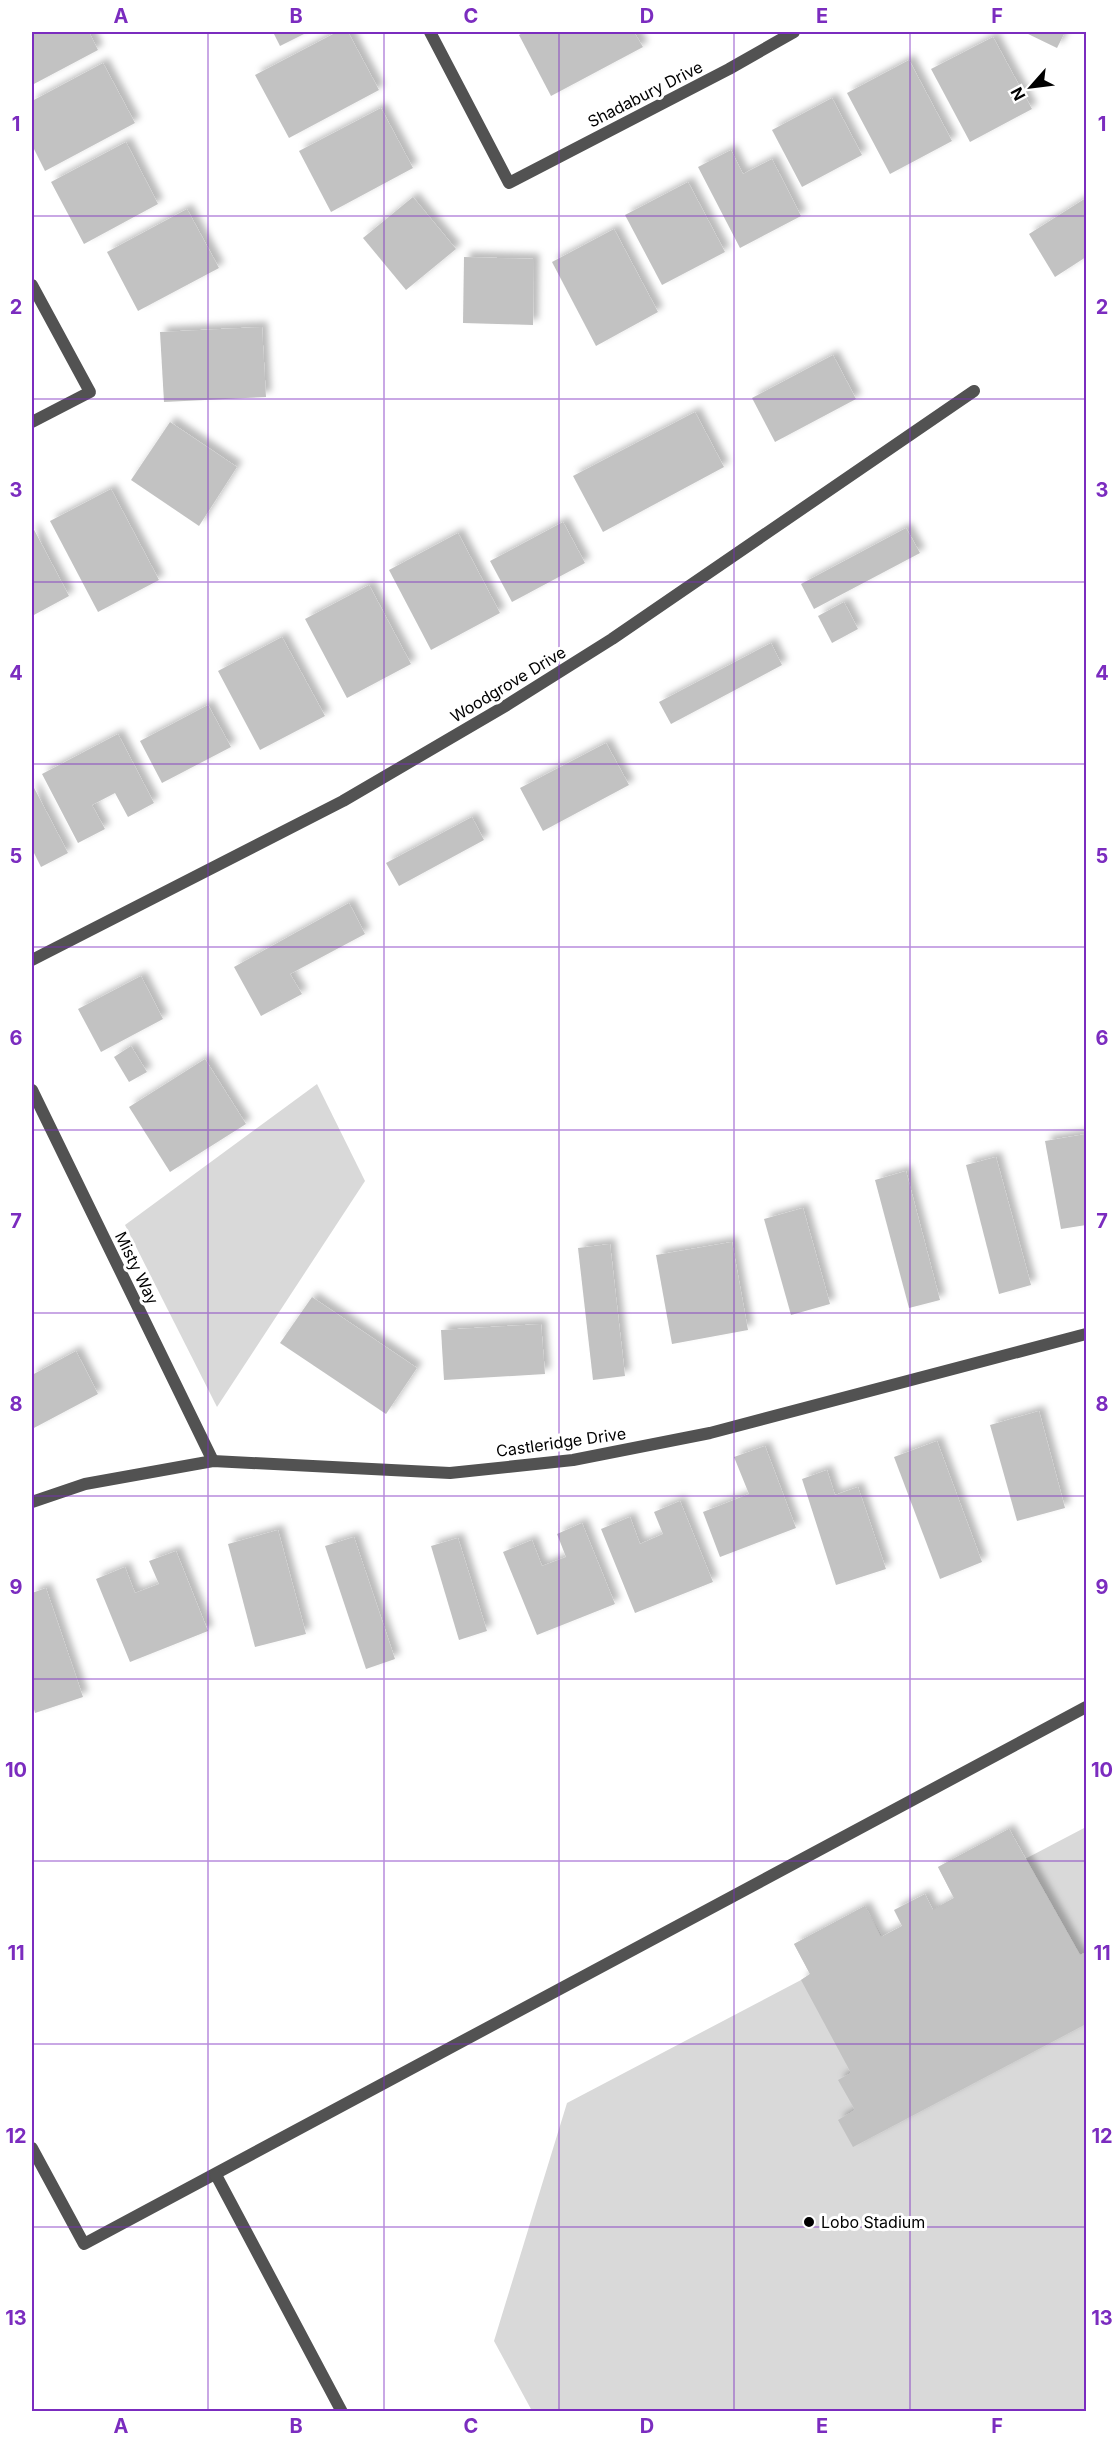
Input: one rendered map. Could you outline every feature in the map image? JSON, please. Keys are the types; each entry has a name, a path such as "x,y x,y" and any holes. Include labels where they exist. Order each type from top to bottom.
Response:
{"street":[{"name":"Shadabury Drive","path":"430,32 509,183 729,69 794,32"},
{"path":"32,285 90,392 32,422"},
{"name":"Woodgrove Drive","path":"32,960 343,801 507,705 612,639 974,391"},
{"name":"Misty Way","path":"32,1090 213,1461"},
{"name":"Castleridge Drive","path":"32,1502 85,1484 213,1461 450,1473 573,1460 710,1433 1086,1334"},
{"path":"32,2148 84,2244 1086,1707"},
{"path":"216,2175 342,2412"}],"shaded area":[{"path":"317,1084 365,1181 217,1407 125,1225"},
{"name":"Lobo Stadium","path":"1086,1827 1086,2411 532,2411 494,2341 567,2103 801,1980 810,1974 794,1944 865,1906 882,1937 954,1898 938,1867 1009,1829 1025,1859"}],"building":[{"path":"32,32 89,32 98,50 32,85"},
{"path":"273,32 308,32 280,46"},
{"path":"337,32 348,32 379,90 289,138 255,75"},
{"path":"524,32 634,32 643,47 551,96 519,35"},
{"path":"1024,32 1065,32 1057,48"},
{"path":"993,37 1032,109 970,142 931,69"},
{"path":"909,60 952,141 890,174 847,93"},
{"path":"103,63 135,123 45,171 32,145 32,101"},
{"path":"832,98 862,155 802,187 772,130"},
{"path":"381,108 413,168 331,212 299,151"},
{"path":"126,142 158,204 84,244 51,182"},
{"path":"731,150 743,174 772,159 801,216 740,248 698,167"},
{"path":"688,182 725,252 662,285 625,215"},
{"path":"413,197 456,249 406,290 363,238"},
{"path":"1086,198 1086,257 1055,277 1029,234"},
{"path":"187,209 219,268 138,311 107,252"},
{"path":"614,229 658,312 596,346 552,262"},
{"path":"464,257 534,259 533,325 463,323"},
{"path":"262,327 266,397 164,402 160,332"},
{"path":"833,355 856,399 775,442 752,398"},
{"path":"695,412 724,467 603,532 573,476"},
{"path":"170,422 237,467 199,526 131,480"},
{"path":"111,489 159,580 98,612 50,521"},
{"path":"563,522 585,563 512,602 490,561"},
{"path":"32,526 69,596 32,616"},
{"path":"906,528 920,553 814,609 801,584"},
{"path":"458,533 500,613 431,650 389,570"},
{"path":"369,585 411,664 347,698 305,619"},
{"path":"844,602 858,629 832,643 818,616"},
{"path":"282,637 325,716 260,750 218,671"},
{"path":"771,643 782,665 671,724 659,702"},
{"path":"208,705 231,747 162,783 140,741"},
{"path":"118,734 154,803 128,817 115,793 92,805 105,829 78,843 42,774"},
{"path":"606,743 629,785 543,831 520,788"},
{"path":"32,784 68,853 41,867 32,849"},
{"path":"472,817 484,840 399,886 386,863"},
{"path":"349,903 365,934 290,974 302,994 261,1016 234,967"},
{"path":"141,976 163,1019 101,1052 78,1009"},
{"path":"131,1046 147,1072 129,1082 114,1057"},
{"path":"205,1059 246,1124 170,1172 129,1107"},
{"path":"1086,1134 1086,1225 1061,1229 1045,1141"},
{"path":"996,1157 1031,1285 999,1294 966,1165"},
{"path":"906,1171 940,1300 909,1308 875,1180"},
{"path":"803,1208 830,1304 791,1315 764,1219"},
{"path":"732,1242 748,1330 672,1344 656,1255"},
{"path":"610,1244 625,1376 593,1380 578,1248"},
{"path":"312,1297 417,1368 386,1414 280,1343"},
{"path":"541,1324 545,1374 444,1380 441,1330"},
{"path":"76,1351 98,1394 32,1429 32,1375"},
{"path":"1039,1411 1065,1508 1017,1521 990,1425"},
{"path":"937,1441 982,1562 940,1579 894,1457"},
{"path":"765,1446 796,1528 720,1557 703,1512 749,1494 734,1457"},
{"path":"827,1470 835,1495 858,1487 886,1569 836,1585 802,1479"},
{"path":"680,1501 713,1582 635,1613 601,1529 630,1517 640,1544 663,1534 654,1512"},
{"path":"582,1523 615,1604 537,1635 503,1552 532,1540 542,1566 566,1557 557,1534"},
{"path":"278,1530 306,1634 255,1647 228,1544"},
{"path":"354,1537 395,1659 366,1669 325,1546"},
{"path":"458,1538 487,1631 459,1640 431,1546"},
{"path":"176,1551 208,1631 130,1662 96,1579 125,1567 135,1593 159,1584 149,1561"},
{"path":"46,1588 83,1697 35,1713 32,1702 32,1593"},
{"path":"1009,1829 1080,1955 1086,1952 1086,2024 853,2147 838,2120 855,2110 838,2080 851,2073 801,1980 810,1974 794,1944 865,1906 881,1937 902,1926 894,1910 925,1894 933,1910 954,1898 938,1867"}],"place":[{"name":"Lobo Stadium","path":"809,2222"}]}
